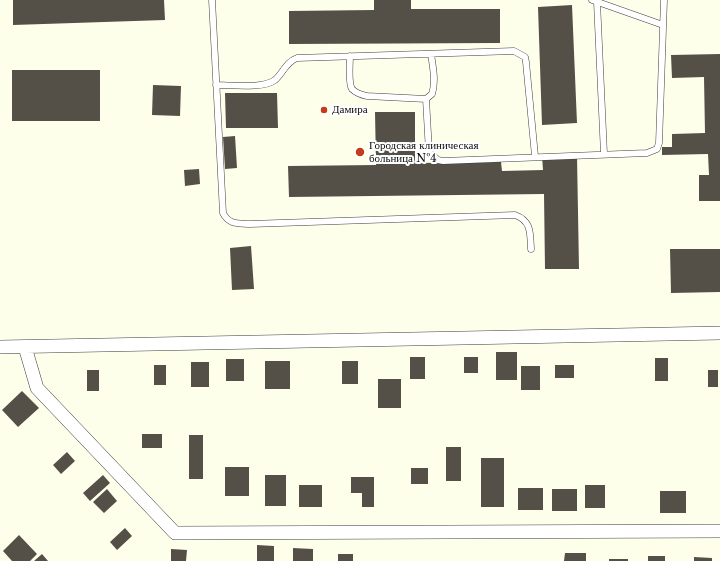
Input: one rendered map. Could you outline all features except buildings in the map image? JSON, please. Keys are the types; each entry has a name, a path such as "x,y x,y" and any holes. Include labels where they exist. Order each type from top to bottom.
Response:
{"street":[{"path":"0,347 720,333"},
{"path":"25,347 37,388 175,533 720,531"}],"lane":[{"path":"212,0 223,213 226,219 235,223 250,224 515,215 522,218 528,224 531,249"},
{"path":"426,99 429,152 438,160 647,153 657,149 664,0"},
{"path":"604,154 595,1 663,25"},
{"path":"216,85 255,85 269,83 276,79 292,60 297,58 506,50 514,51 524,57 526,62 535,156"},
{"path":"350,56 350,84 352,89 358,93 367,96 426,99 432,94 434,88 431,54"}],"place":[{"name":"Дамира","path":"324,110"},
{"name":"Городская клиническая больница №4","path":"360,152"}]}
